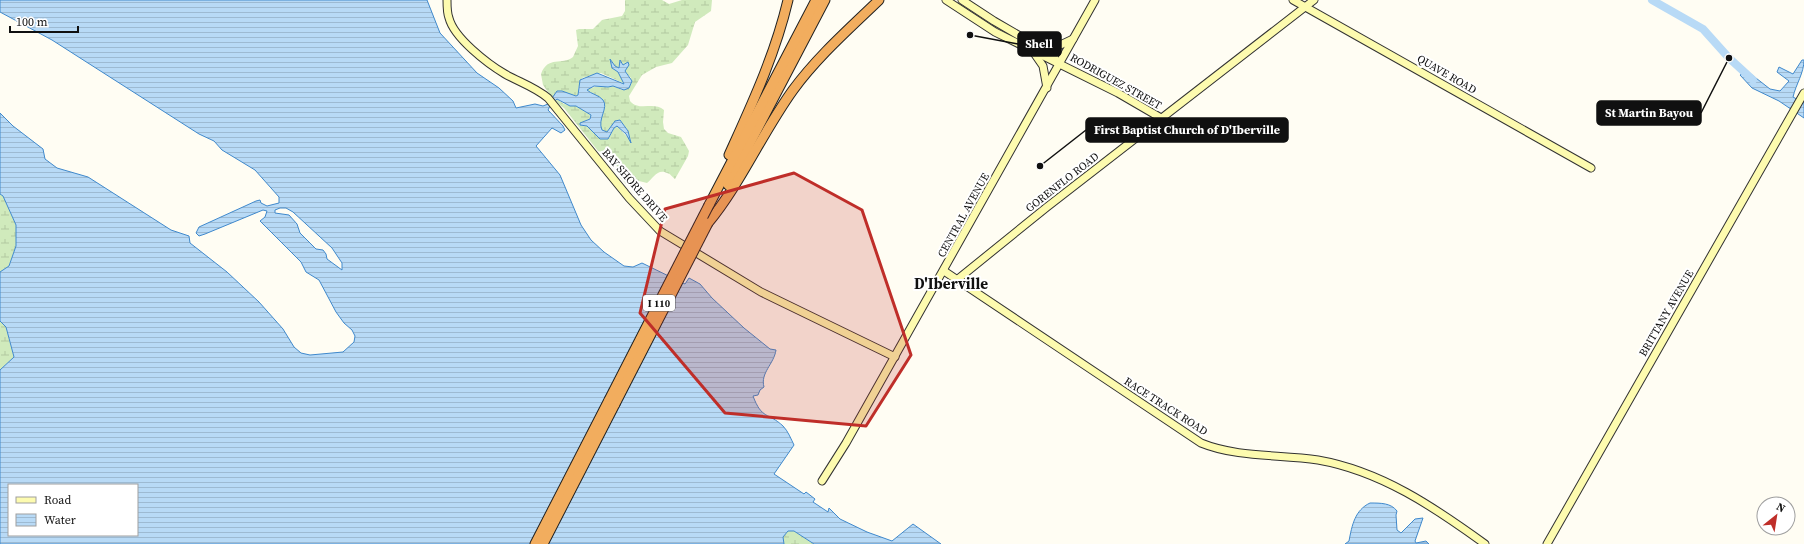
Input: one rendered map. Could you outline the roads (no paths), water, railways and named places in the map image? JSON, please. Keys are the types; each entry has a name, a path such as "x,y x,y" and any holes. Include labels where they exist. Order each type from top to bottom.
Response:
{"highway":[{"path":"756,124 764,76 774,49 788,0"},
{"path":"756,124 816,0"},
{"path":"756,124 824,0"},
{"path":"756,124 793,90 818,60 879,0"},
{"name":"I 110","path":"612,402 710,205 715,187 756,124"},
{"name":"I 110","path":"534,544 588,448 708,223 721,207 756,124"},
{"name":"I 110","path":"543,544 588,448"}],"street":[{"name":"BAY SHORE DRIVE","path":"447,0 451,25 472,48 498,70 537,90 548,98 629,198 660,232 761,292 895,357"},
{"name":"RODRIGUEZ STREET","path":"946,0 995,32 1051,54 1060,63 1118,93 1161,118"},
{"name":"RODRIGUEZ STREET","path":"962,0 1032,46"},
{"name":"CENTRAL AVENUE","path":"822,481 846,443 944,271 1095,0"},
{"name":"QUAVE ROAD","path":"1293,0 1591,168"},
{"name":"GORENFLO ROAD","path":"958,279 1047,207 1314,0"},
{"path":"1032,46 1049,48 1064,44 1073,39"},
{"path":"1032,46 1043,66 1047,88"},
{"name":"BRITTANY AVENUE","path":"1546,544 1803,95"},
{"name":"RACE TRACK ROAD","path":"944,271 1201,443 1225,450 1304,458 1334,463 1350,468 1406,492 1445,515 1485,544"}],"water":[{"path":"0,0 427,0 440,33 477,73 499,88 513,101 516,108 535,104 543,106 548,104 557,91 562,91 576,96 578,95 580,80 597,73 624,84 618,72 612,68 610,59 615,66 619,68 620,60 623,65 628,62 629,65 625,71 632,81 629,88 624,90 613,86 594,86 587,90 603,100 605,107 601,122 602,130 607,132 615,121 620,120 628,131 631,143 626,134 617,126 614,128 608,139 600,139 587,126 580,125 580,123 590,119 591,115 576,106 570,106 557,99 551,104 548,110 565,130 561,133 552,128 536,146 560,175 581,225 591,240 604,252 624,266 633,267 642,263 685,284 689,278 700,284 712,298 744,328 770,349 776,350 773,360 764,377 764,387 760,390 758,395 753,396 756,404 762,412 785,428 794,445 774,474 804,494 806,492 815,499 813,502 828,512 829,508 840,519 867,532 892,541 913,524 941,544 814,544 794,531 788,531 783,537 784,544 0,544 0,370 14,357 6,327 0,321 0,272 9,266 16,246 16,225 3,196 0,194 0,113 13,126 43,149 45,159 57,168 88,177 171,230 189,236 190,243 227,272 259,302 283,329 294,347 301,353 310,355 343,352 354,342 355,336 352,330 344,323 336,312 319,280 306,272 301,262 260,221 265,217 267,211 263,210 199,236 196,233 199,227 256,201 260,200 261,203 267,206 279,203 279,197 255,170 222,150 214,141 199,134 52,40 0,12","holes":["286,208 293,212 332,248 342,263 342,270 327,259 323,250 316,249 300,233 297,224 289,215 275,213 275,210"]},
{"path":"1802,60 1804,60 1804,65 1793,97 1804,103 1804,118 1779,101 1752,88 1740,75 1747,71 1770,89 1780,91 1789,81 1777,72 1779,67 1793,74"},
{"path":"1370,503 1385,504 1395,508 1397,511 1397,530 1401,533 1415,519 1423,518 1415,541 1416,543 1426,541 1429,544 1345,544 1349,541 1353,524 1358,514"}],"waterway":[{"path":"1652,0 1703,29 1729,58 1753,80"}],"place":[{"name":"Shell","path":"970,35"},
{"name":"St Martin Bayou","path":"1729,58"},
{"name":"First Baptist Church of D'Iberville","path":"1040,166"}],"district":[{"name":"D'Iberville","path":"951,284"}]}
